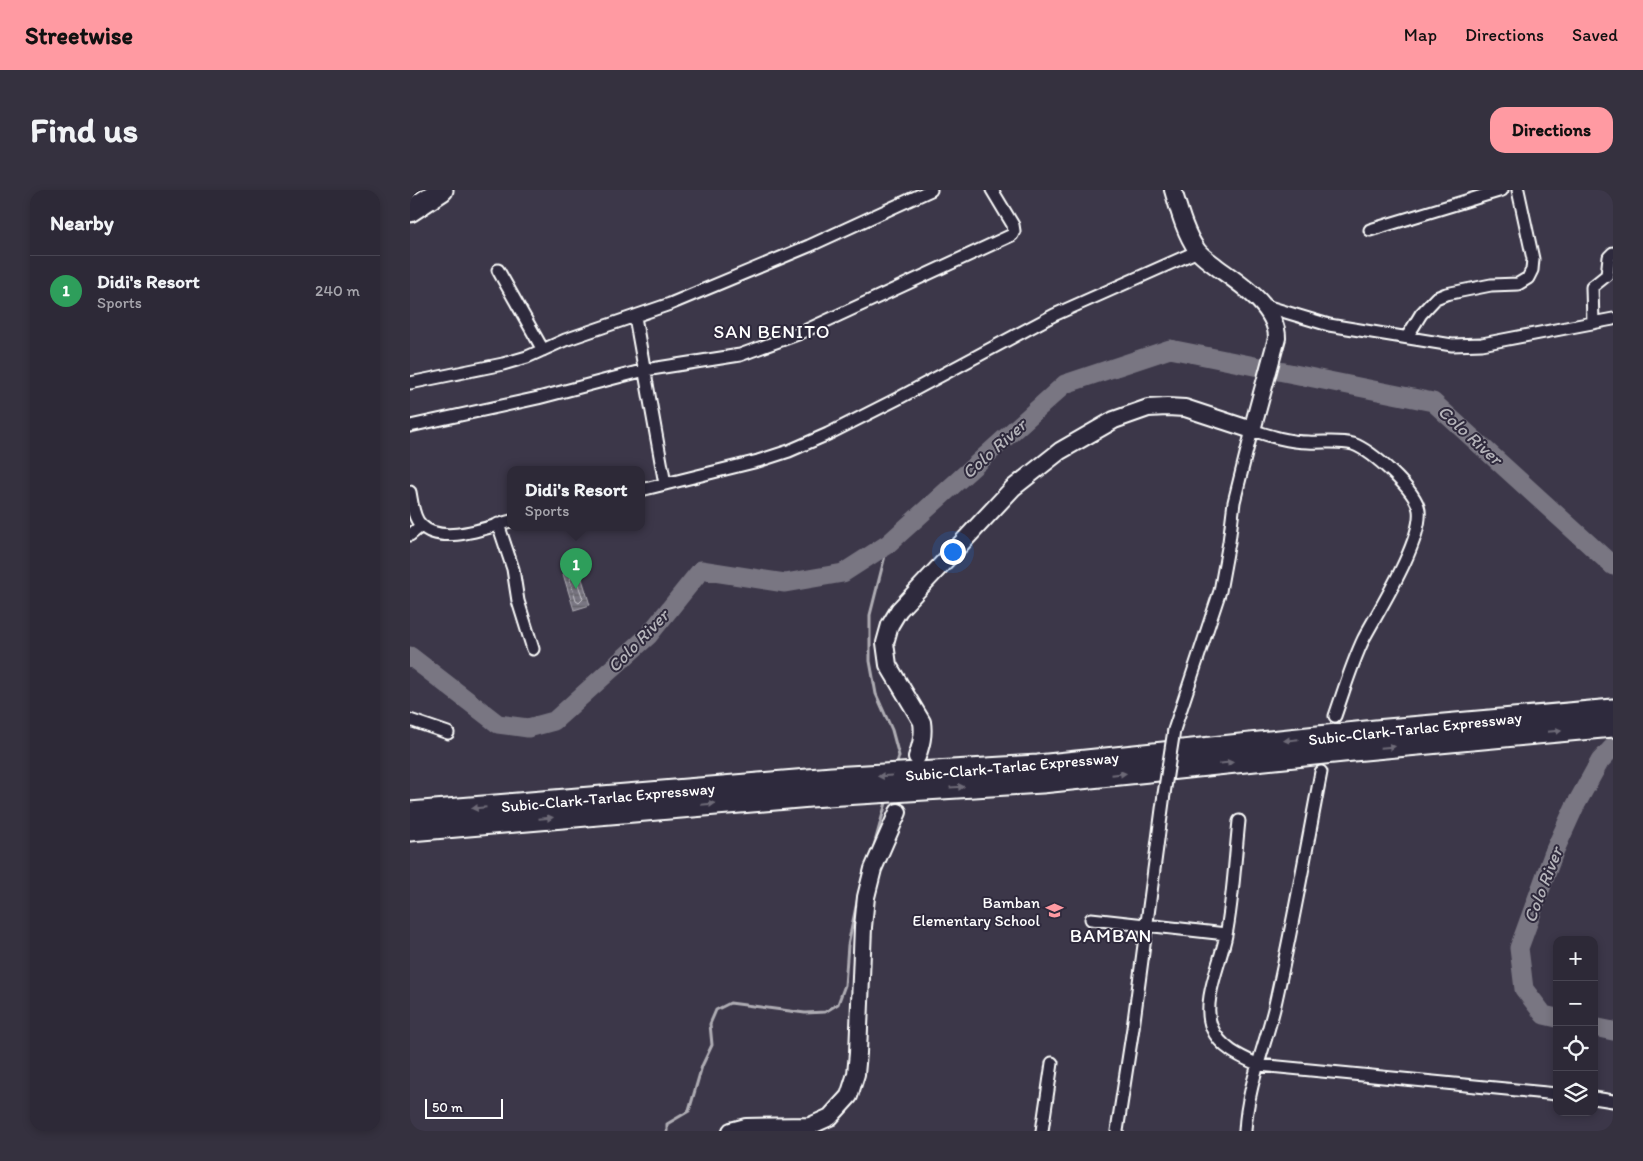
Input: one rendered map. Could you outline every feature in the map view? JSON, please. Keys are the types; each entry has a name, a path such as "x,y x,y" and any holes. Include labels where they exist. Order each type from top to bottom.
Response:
{"highway":[{"path":"410,211 439,191"},
{"name":"Subic-Clark-Tarlac Expressway","path":"410,830 810,796 1042,782 1510,727 1613,710"},
{"name":"Subic-Clark-Tarlac Expressway","path":"410,813 832,778 1038,766 1510,727 1613,726"}],"street":[{"path":"410,383 503,364 527,357 565,340 634,317 809,246 931,190"},
{"path":"410,426 538,398 645,370 740,356 798,334 1012,235 1014,231 1013,225 992,190"},
{"path":"1117,1131 1174,730 1220,591 1234,502 1276,338 1275,323 1262,305 1246,289 1198,251 1182,219 1173,190"},
{"path":"1370,230 1502,190"},
{"path":"1407,337 1421,314 1436,298 1446,294 1491,285 1518,284 1528,278 1532,270 1533,259 1518,190"},
{"path":"645,489 758,461 789,451 828,434 1054,314 1198,251"},
{"path":"1593,323 1592,287 1607,275 1609,257 1613,253"},
{"path":"498,270 543,350"},
{"path":"1262,305 1329,325 1452,346 1482,344 1613,319"},
{"path":"634,317 665,484"},
{"path":"917,757 922,740 922,722 888,665 885,642 890,626 900,610 1013,488 1030,473 1086,435 1114,420 1148,408 1185,408 1252,430 1290,440 1340,442 1360,448 1368,452 1402,483 1413,496 1419,509 1418,522 1412,544 1390,593 1364,638 1335,716"},
{"path":"410,492 416,517 421,526 433,532 448,534 465,533 507,522"},
{"path":"498,524 513,569 518,601 532,649"},
{"path":"410,535 421,526"},
{"path":"410,720 448,733"},
{"path":"1245,1131 1246,1113 1250,1096 1274,1010 1321,772"},
{"path":"731,1131 746,1127 810,1126 830,1117 849,1096 856,1074 858,1053 866,897 873,869 898,812"},
{"path":"1239,821 1226,934 1210,995 1208,1012 1212,1029 1221,1043 1238,1055 1259,1065 1553,1094"},
{"path":"1091,920 1226,934"},
{"path":"1042,1131 1052,1063"},
{"path":"1598,1099 1613,1101"}],"water":[{"path":"579,569 590,605 574,610 563,574"}],"waterway":[{"name":"Colo River","path":"410,656 498,724 528,728 554,721 648,636 701,570 785,583 843,573 888,544 1065,384 1170,349 1433,402 1613,566"},
{"path":"888,544 870,615 870,661 876,694 892,730 899,756 896,766"},
{"name":"Colo River","path":"1553,1017 1544,1015 1524,989 1519,948 1554,852 1574,808 1600,761 1613,747"},
{"path":"872,853 887,799"},
{"path":"667,1131 667,1124 689,1111 702,1066 712,1045 710,1024 716,1010 730,1003 805,1013 825,1012 838,1004 845,985 848,945 858,897"},
{"name":"Colo River","path":"1598,1028 1613,1031"}],"place":[{"name":"Didi's Resort","path":"576,589"},
{"name":"Bamban Elementary School","path":"1054,911"}],"district":[{"name":"SAN BENITO","path":"772,331"},
{"name":"BAMBAN","path":"1111,935"}]}
